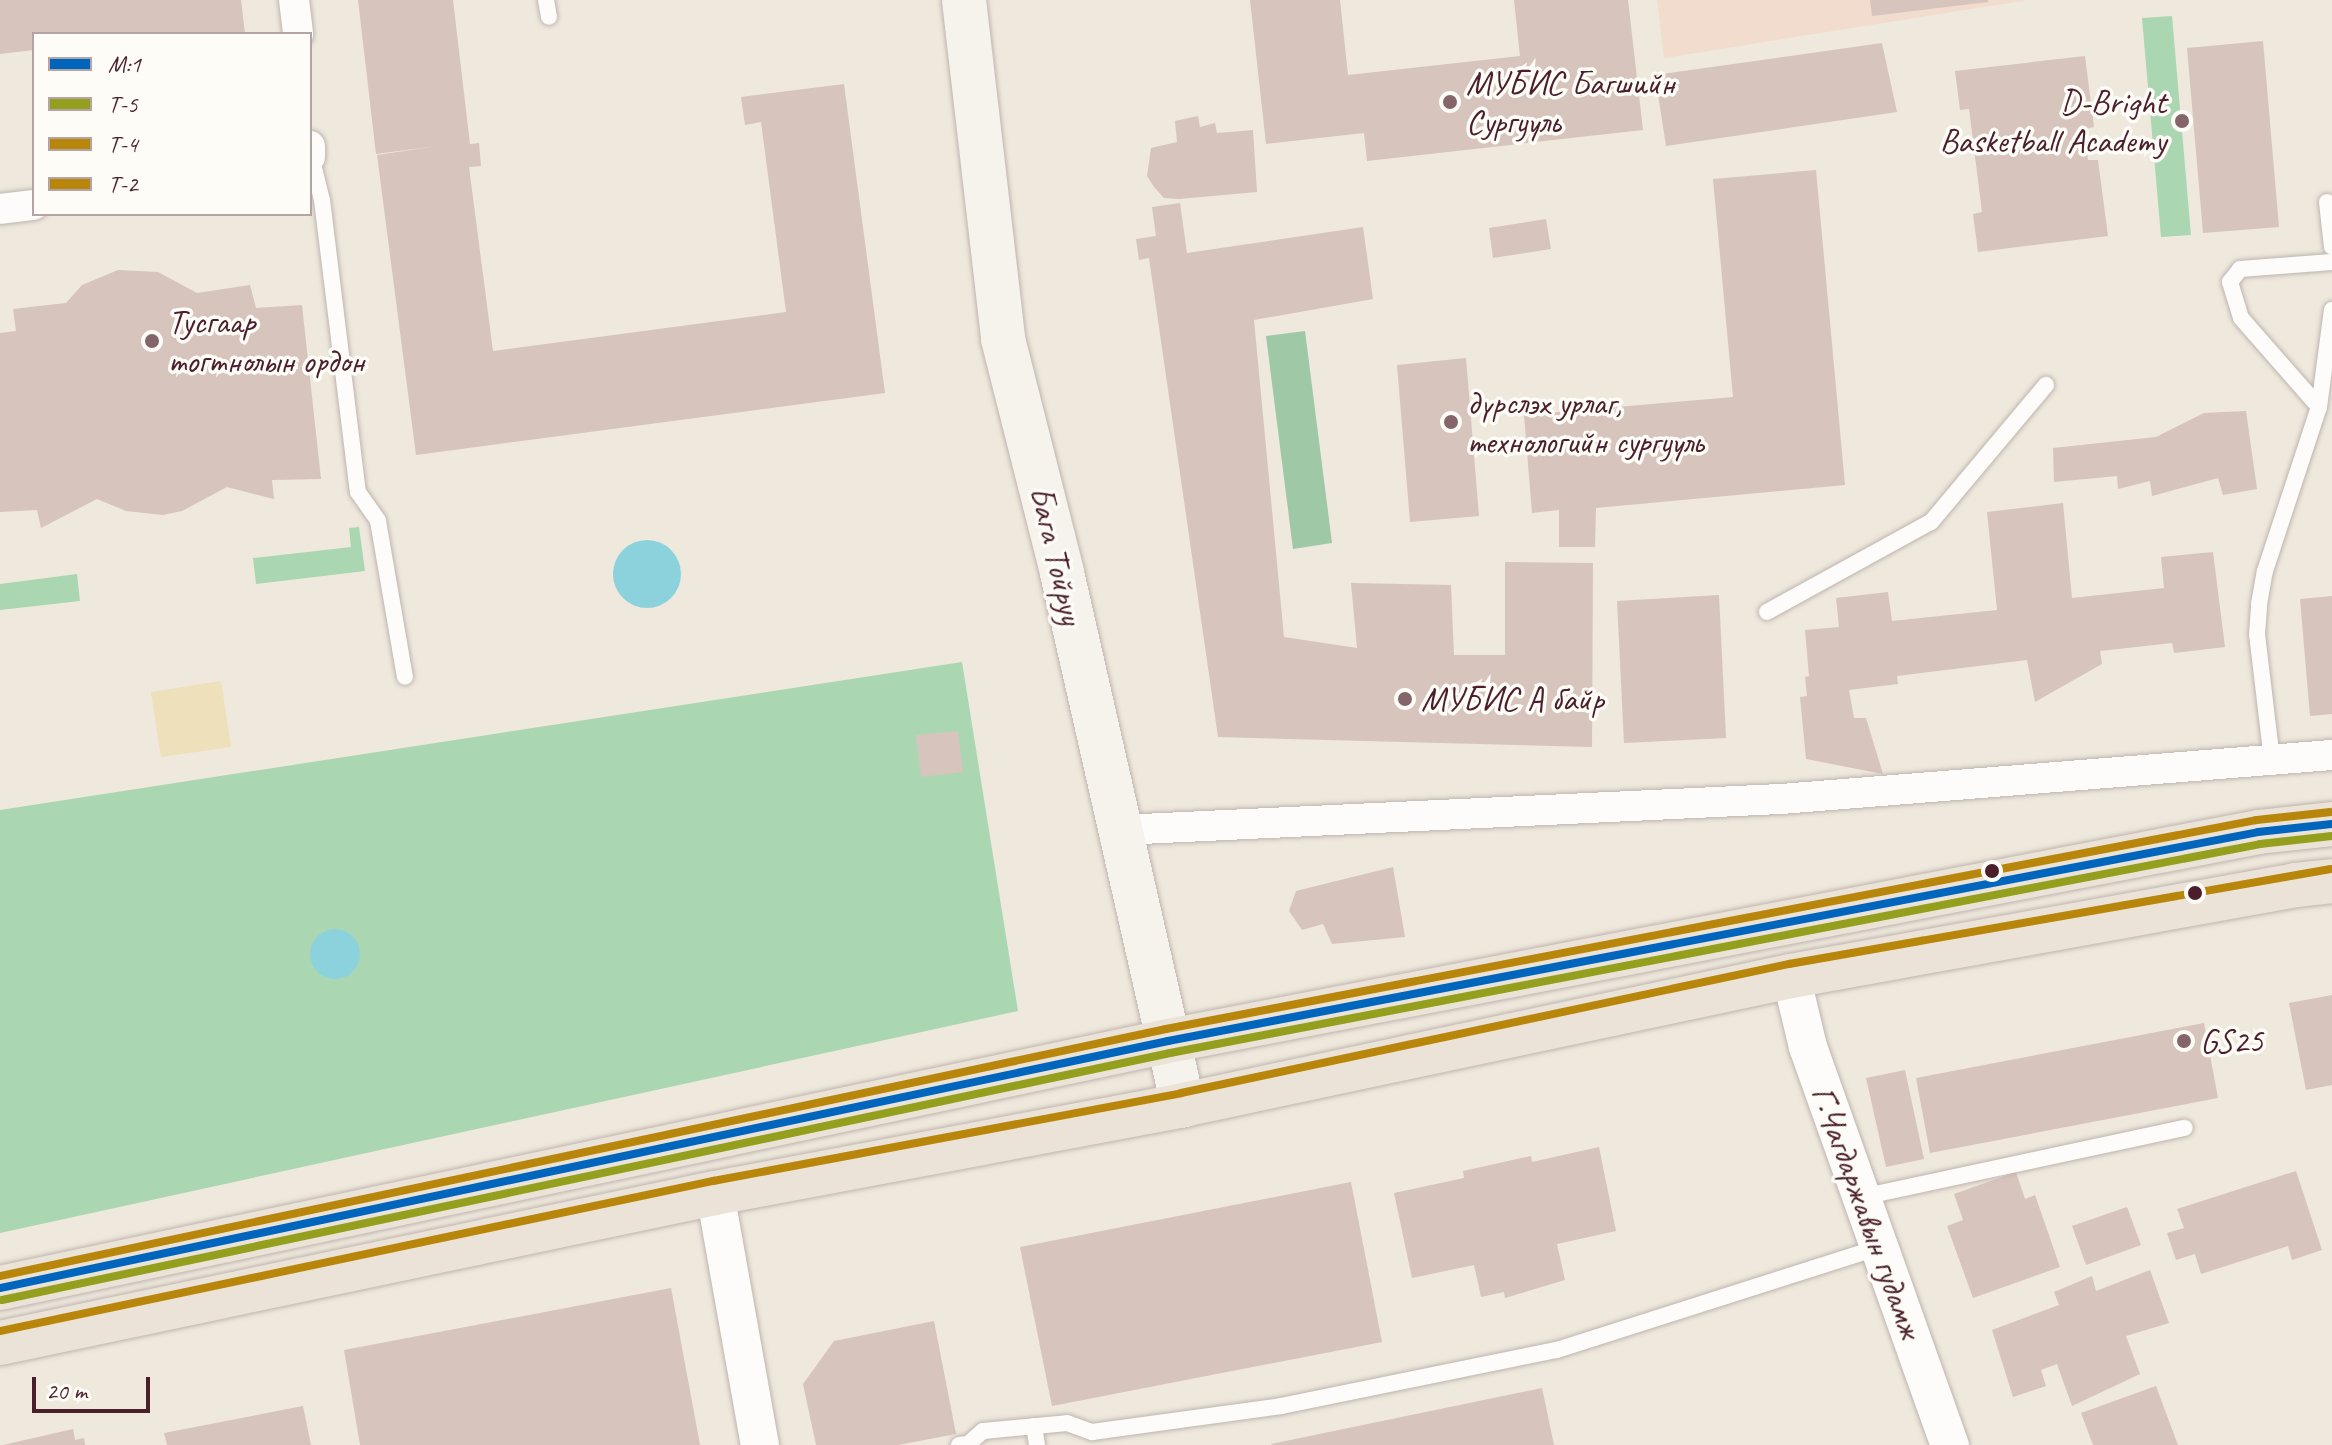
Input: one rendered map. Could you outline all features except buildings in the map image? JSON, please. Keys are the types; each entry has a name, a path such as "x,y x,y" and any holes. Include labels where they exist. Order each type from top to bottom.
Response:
{"highway":[{"path":"0,1288 1168,1041 2227,837 2332,824"},
{"path":"0,1343 715,1193 1183,1105 1791,976 2332,881"}],"main road":[{"name":"Бага Тойруу","path":"964,0 1003,339 1183,1105"}],"street":[{"path":"294,0 298,32"},
{"path":"0,209 32,205"},
{"path":"1120,830 1781,799 2332,755"},
{"name":"Г.Чагдаржавын гудамж","path":"1791,976 1808,1047 1950,1445"},
{"path":"715,1193 760,1445"}],"lane":[{"path":"312,163 322,200 358,492 378,521 405,677"},
{"path":"2327,202 2332,247"},
{"path":"2319,407 2241,318 2230,282 2240,269 2332,262"},
{"path":"2272,760 2257,635 2259,604 2265,571 2319,407 2332,310"},
{"path":"1767,612 1931,522 2046,385"},
{"path":"1861,1197 2185,1128"},
{"path":"959,1445 968,1444 983,1431 1067,1423 1092,1432 1281,1406 1557,1350 1879,1247"},
{"path":"1034,1426 1037,1445"}],"shaded area":[{"path":"1657,0 2028,0 1664,58"}],"green space":[{"path":"2172,16 2191,235 2161,237 2142,18"},
{"path":"1305,331 1332,543 1293,549 1266,336"},
{"path":"359,527 365,571 256,584 253,558 351,547 349,528"},
{"path":"77,574 80,601 0,610 0,584"},
{"path":"962,662 1018,1011 0,1233 0,810"}],"sand":[{"path":"221,681 231,747 161,757 151,692"}],"water":[{"path":"647,540 671,550 681,574 671,598 647,608 623,598 613,574 623,550"},
{"path":"335,929 352,937 360,954 352,971 335,979 318,971 310,954 318,937"}],"transit line":[{"name":"Т-4","path":"0,1276 1166,1029 2256,820 2331,812"},
{"name":"М:1","path":"0,1288 1168,1041 2258,832 2332,824"},
{"name":"Т-5","path":"2,1300 1170,1053 2260,844 2332,836"},
{"name":"Т-2","path":"0,1331 713,1181 1181,1093 1789,964 2331,869"}],"place":[{"name":"МУБИС Багшийн Сургууль","path":"1450,102"},
{"name":"D-Bright Basketball Academy","path":"2182,121"},
{"name":"Тусгаар тогтнолын ордон","path":"152,341"},
{"name":"дүрслэх урлаг, технологийн сургууль","path":"1451,422"},
{"name":"МУБИС А байр","path":"1405,699"},
{"name":"GS25","path":"2184,1041"}]}
